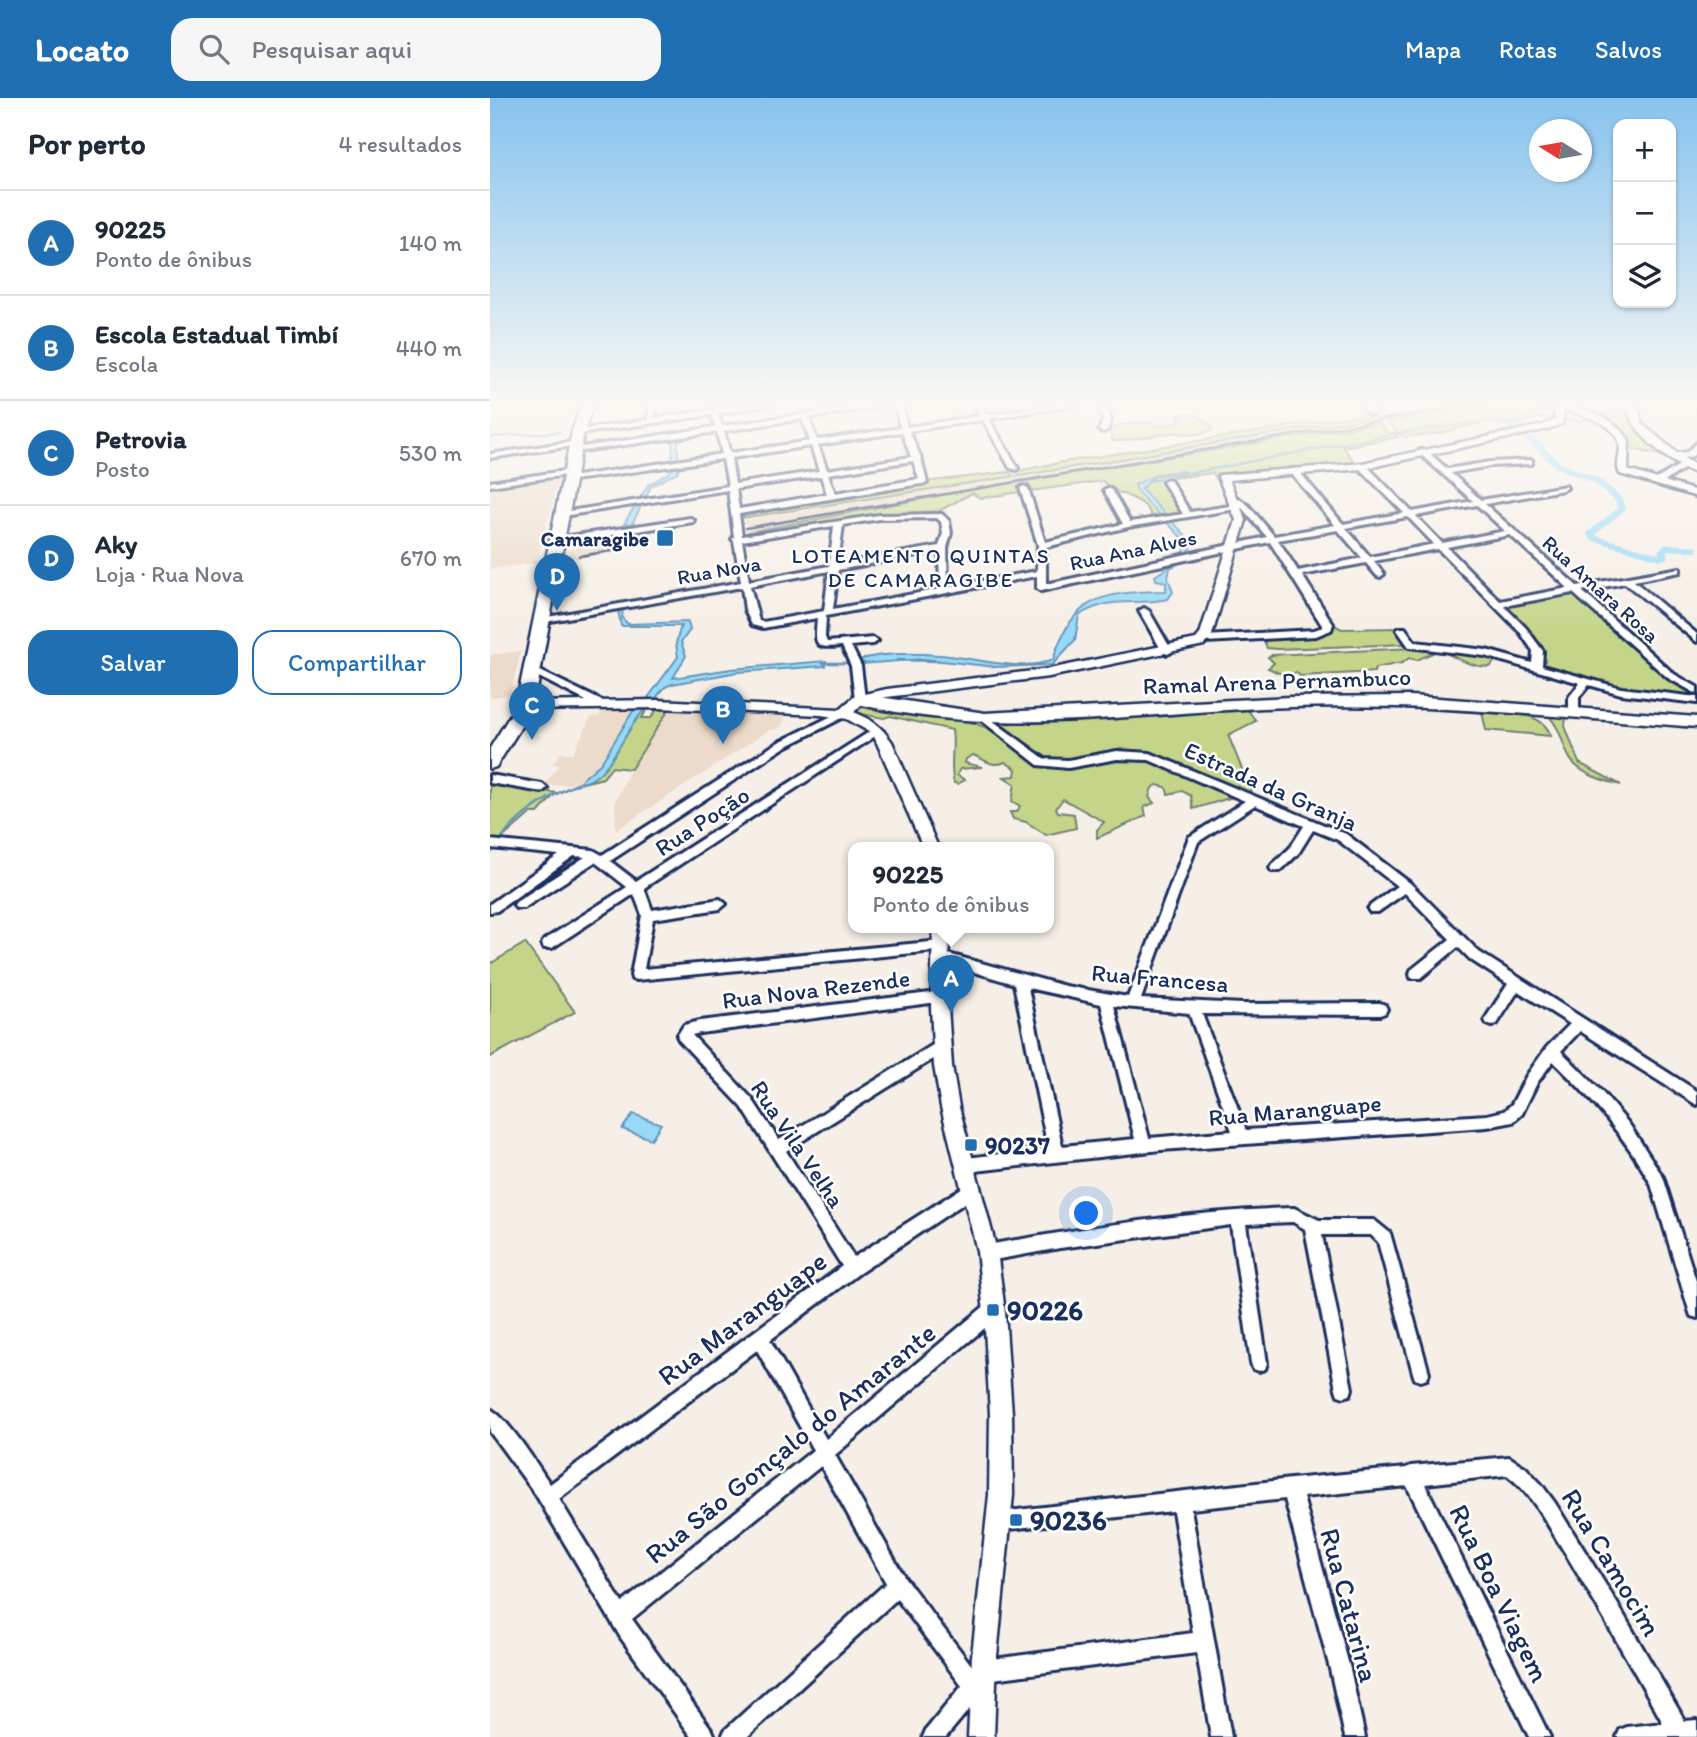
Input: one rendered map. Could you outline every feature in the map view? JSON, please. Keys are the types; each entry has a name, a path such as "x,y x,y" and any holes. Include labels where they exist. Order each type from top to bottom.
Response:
{"main road":[{"path":"490,763 498,743 525,706 569,480"},
{"name":"Ramal Arena Pernambuco","path":"860,699 985,718 1330,702 1442,702 1697,722"}],"street":[{"path":"490,484 521,480"},
{"path":"731,480 736,539 753,621 763,625 1039,573 1042,545 1024,488"},
{"path":"563,514 765,480"},
{"path":"826,480 832,497"},
{"path":"1205,639 1241,520 1237,504 1225,480"},
{"path":"1302,480 1380,573"},
{"path":"1377,480 1500,604 1532,640 1539,658 1537,667"},
{"name":"Rua Amara Rosa","path":"1455,480 1671,676 1697,691"},
{"path":"1654,480 1697,494"},
{"path":"735,512 924,481"},
{"path":"1167,482 1188,515"},
{"name":"Rua Ana Alves","path":"1039,573 1041,588 1270,538 1563,488"},
{"path":"1108,490 1128,526"},
{"path":"520,905 781,745 844,713 860,699 910,689 1049,673 1167,651 1205,639 1324,631 1328,624 1296,573 1245,505 1237,504 1042,545"},
{"path":"736,539 879,517 939,516 947,526 943,548 944,589"},
{"path":"557,541 690,520"},
{"path":"839,523 821,642 829,646 873,640"},
{"path":"1296,573 1512,532"},
{"name":"Rua Nova","path":"542,621 943,548"},
{"path":"1500,604 1677,570"},
{"path":"1626,579 1697,639"},
{"path":"1144,611 1167,651"},
{"path":"1402,630 1412,645 1476,651 1635,694 1697,700"},
{"path":"846,645 855,663 860,699"},
{"path":"532,670 600,704"},
{"path":"1574,712 1574,697 1586,682"},
{"path":"525,706 658,704 844,713 878,731 896,761 929,842"},
{"name":"Estrada da Granja","path":"985,718 1042,762 1068,764 1117,755 1150,757 1311,824 1360,848 1406,886 1457,940 1516,983 1579,1023"},
{"name":"Rua Poção","path":"548,944 638,889 878,731"},
{"path":"490,779 542,788"},
{"path":"1133,1002 1193,840 1254,800"},
{"path":"1276,868 1294,851 1311,824"},
{"path":"496,844 597,857 638,889 648,915 632,976 941,944 938,997 941,1047 953,1118 988,1254 1002,1418 1000,1521 980,1684 981,1737"},
{"path":"493,908 572,852"},
{"path":"1374,909 1406,886"},
{"path":"648,915 720,904"},
{"path":"1416,974 1457,940"},
{"name":"Rua Francesa","path":"941,944 1020,980 1106,1000 1193,1007 1380,1009"},
{"path":"1020,980 1056,1152"},
{"path":"1492,1020 1516,983"},
{"name":"Rua Nova Rezende","path":"700,1027 938,997"},
{"path":"1106,1000 1144,1145"},
{"path":"1193,1007 1242,1139"},
{"path":"1579,1023 1697,1098"},
{"name":"Rua Maranguape","path":"967,1165 1056,1152 1242,1139 1340,1128 1487,1121 1508,1117 1517,1109 1552,1051 1579,1023"},
{"name":"Rua Vila Velha","path":"700,1027 685,1032 685,1040 747,1103 852,1268"},
{"path":"778,1148 941,1047"},
{"path":"1552,1051 1580,1078 1649,1163 1658,1182 1697,1310"},
{"name":"Rua Maranguape","path":"548,1496 852,1268 973,1189"},
{"path":"988,1254 1060,1240 1237,1217 1294,1215 1326,1228 1374,1228 1385,1238 1421,1373"},
{"path":"1237,1217 1259,1363"},
{"path":"1312,1224 1344,1389"},
{"name":"Rua São Gonçalo do Amarante","path":"619,1617 822,1454 993,1310"},
{"path":"760,1339 822,1454 898,1585 980,1684"},
{"path":"490,1418 516,1446 619,1617 705,1737"},
{"path":"1000,1521 1509,1466"},
{"name":"Rua Camocim","path":"1509,1466 1534,1487 1688,1731"},
{"name":"Rua Boa Viagem","path":"1410,1475 1540,1737"},
{"name":"Rua Catarina","path":"1291,1488 1340,1669 1355,1737"},
{"path":"1180,1500 1221,1737"},
{"path":"732,1737 898,1585"},
{"path":"933,1737 980,1684 1203,1642"},
{"path":"1627,1737 1688,1731"}],"shaded area":[{"path":"535,480 558,480 536,563 490,569 490,487"},
{"path":"985,480 1028,480 748,532 745,520"},
{"path":"618,541 619,552 569,560 571,549"},
{"path":"521,651 510,695 490,697 490,655"},
{"path":"605,708 636,710 590,775 578,783 543,786 559,765 552,764 561,753 573,753 591,717 598,717"},
{"path":"669,709 786,715 781,727 768,731 616,830 615,802 627,776"}],"green space":[{"path":"987,480 742,518 745,515 886,492 924,482"},
{"path":"1028,480 1163,480 1183,513 1152,518 1143,504 1116,491 1103,481 1031,491 1028,484 1019,485 1021,492 980,498 972,493 939,511 874,515 748,535 748,532"},
{"path":"1575,594 1672,682 1697,696 1626,689 1543,665 1541,646 1506,606"},
{"path":"1332,624 1342,629 1399,628 1405,644 1277,649 1267,648 1263,638 1311,636 1327,630"},
{"path":"1434,647 1484,654 1494,659 1494,662 1490,667 1476,665 1439,650 1417,660 1409,658 1402,663 1375,668 1374,672 1300,676 1296,672 1288,677 1268,668 1274,663 1268,657 1272,655"},
{"path":"866,706 944,716 974,723 1003,737 1032,760 1050,767 1071,767 1124,758 1147,760 1233,797 1193,809 1191,796 1182,791 1168,794 1166,787 1157,785 1152,788 1149,797 1154,803 1144,807 1146,816 1097,838 1097,830 1104,822 1063,799 1056,808 1058,812 1074,814 1076,828 1046,835 1026,822 1013,819 1010,812 1017,812 1020,806 1012,801 1015,784 1004,777 1015,776 1016,769 1005,762 993,764 973,755 966,759 965,763 982,767 960,769 957,775 965,780 954,783 952,730 890,716 884,718 848,712"},
{"path":"648,707 642,718 651,718 658,708 669,709 631,769 612,767 603,778 583,783 603,769"},
{"path":"1247,709 1256,721 1228,735 1253,796 1147,754 1118,752 1067,761 1044,759 997,724"},
{"path":"1482,712 1531,717 1546,727 1551,736 1486,730"},
{"path":"1548,715 1566,717 1565,726 1579,763 1621,785 1598,778 1577,767"},
{"path":"490,782 556,793 538,813 531,813 500,840 490,839"},
{"path":"525,943 575,1012 490,1057 490,964"}],"water":[{"path":"662,480 651,486 632,524 624,524 648,485"},
{"path":"1150,480 1141,489 1192,542 1188,559 1170,568 1168,578 1173,592 1168,599 1113,603 1079,615 1075,640 1052,665 996,667 924,659 861,664 859,660 878,656 919,654 1011,665 1039,664 1053,660 1070,622 1093,602 1124,593 1166,591 1166,582 1156,580 1155,576 1184,557 1185,541 1138,493 1135,485"},
{"path":"623,609 622,618 628,624 688,622 690,630 681,642 686,656 673,678 731,669 826,661 825,666 738,672 672,684 665,687 655,699 647,699 678,657 676,643 681,626 621,626 618,610"},
{"path":"648,707 599,774 589,781 578,783 601,763 635,708"},
{"path":"633,1114 661,1124 651,1139 622,1129"}],"waterway":[{"path":"1596,480 1618,499 1622,509 1591,534 1594,538 1660,557 1665,556 1662,551 1665,547 1697,549"},
{"path":"897,660 938,661"},
{"path":"823,663 865,663"},
{"path":"490,854 530,810 582,782"}],"tunnel":[{"path":"1020,480 1024,488"}],"railway":[{"path":"746,528 1025,480"},
{"path":"579,556 618,550"}],"place":[{"name":"Camaragibe","path":"665,538"},
{"name":"Aky","path":"557,611"},
{"name":"Petrovia","path":"532,740"},
{"name":"Escola Estadual Timbí","path":"723,744"},
{"name":"90225","path":"951,1013"},
{"name":"90237","path":"971,1145"},
{"name":"90226","path":"993,1310"},
{"name":"90236","path":"1016,1520"}],"district":[{"name":"LOTEAMENTO QUINTAS DE CAMARAGIBE","path":"921,567"}]}
